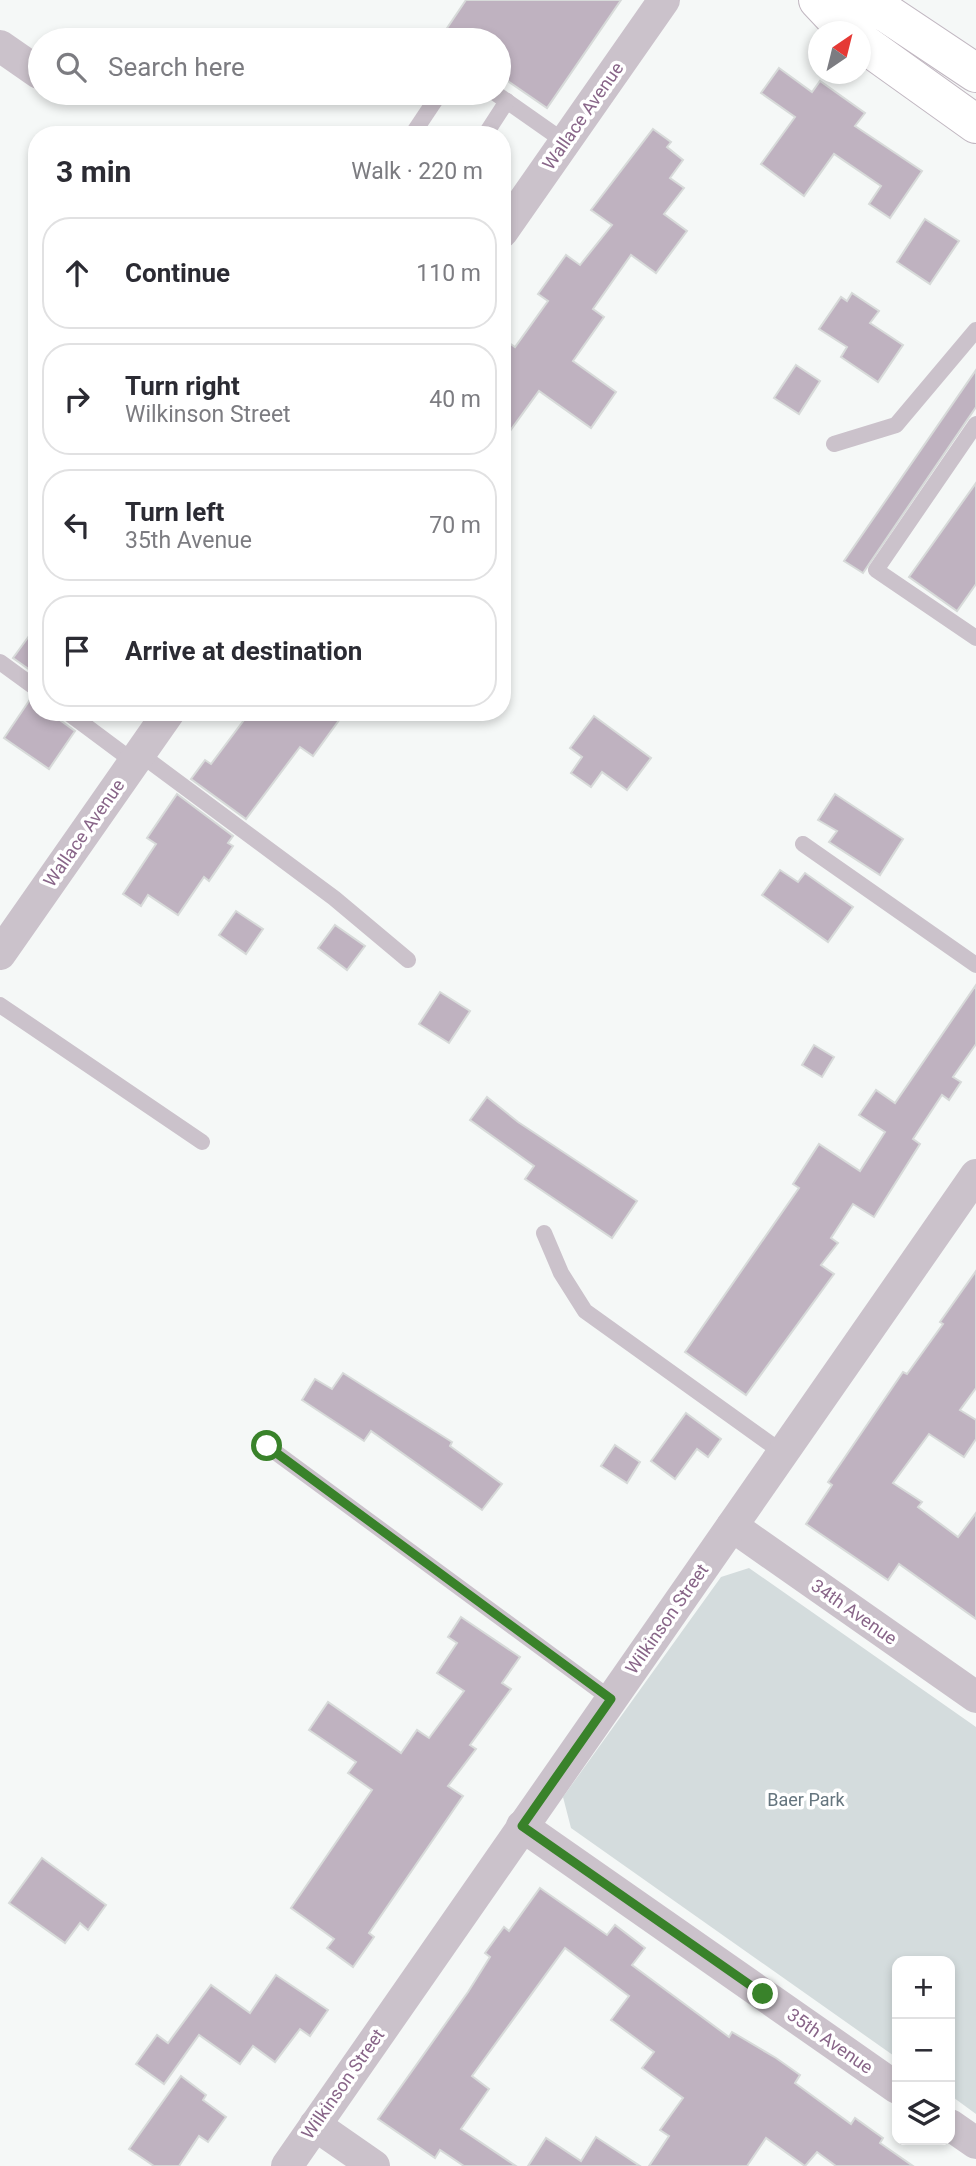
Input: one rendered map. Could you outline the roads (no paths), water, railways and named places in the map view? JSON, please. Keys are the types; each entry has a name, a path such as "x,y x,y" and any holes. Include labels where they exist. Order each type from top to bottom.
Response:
{"main road":[{"path":"818,0 838,21"},
{"path":"852,0 886,13 976,73"},
{"path":"871,49 976,124"}],"street":[{"name":"Wallace Avenue","path":"511,219 664,0"},
{"path":"0,46 28,65"},
{"name":"Wallace Avenue","path":"0,954 163,721"},
{"name":"Wilkinson Street","path":"287,2166 783,1453 971,1193"},
{"name":"34th Avenue","path":"732,1526 976,1697"},
{"name":"35th Avenue","path":"522,1826 892,2085"},
{"path":"315,2125 374,2166"},
{"path":"955,2128 976,2143"}],"lane":[{"path":"511,104 565,142"},
{"path":"418,126 432,105"},
{"path":"489,126 498,105"},
{"path":"834,444 896,425 976,330"},
{"path":"976,424 876,570 976,638"},
{"path":"0,662 28,683"},
{"path":"81,721 334,898 408,960"},
{"path":"803,844 976,965"},
{"path":"0,1005 202,1142"},
{"path":"544,1233 561,1273 585,1311 783,1453"},
{"path":"267,1446 611,1699"}],"park label":[{"name":"Baer Park","path":"806,1800"}]}
